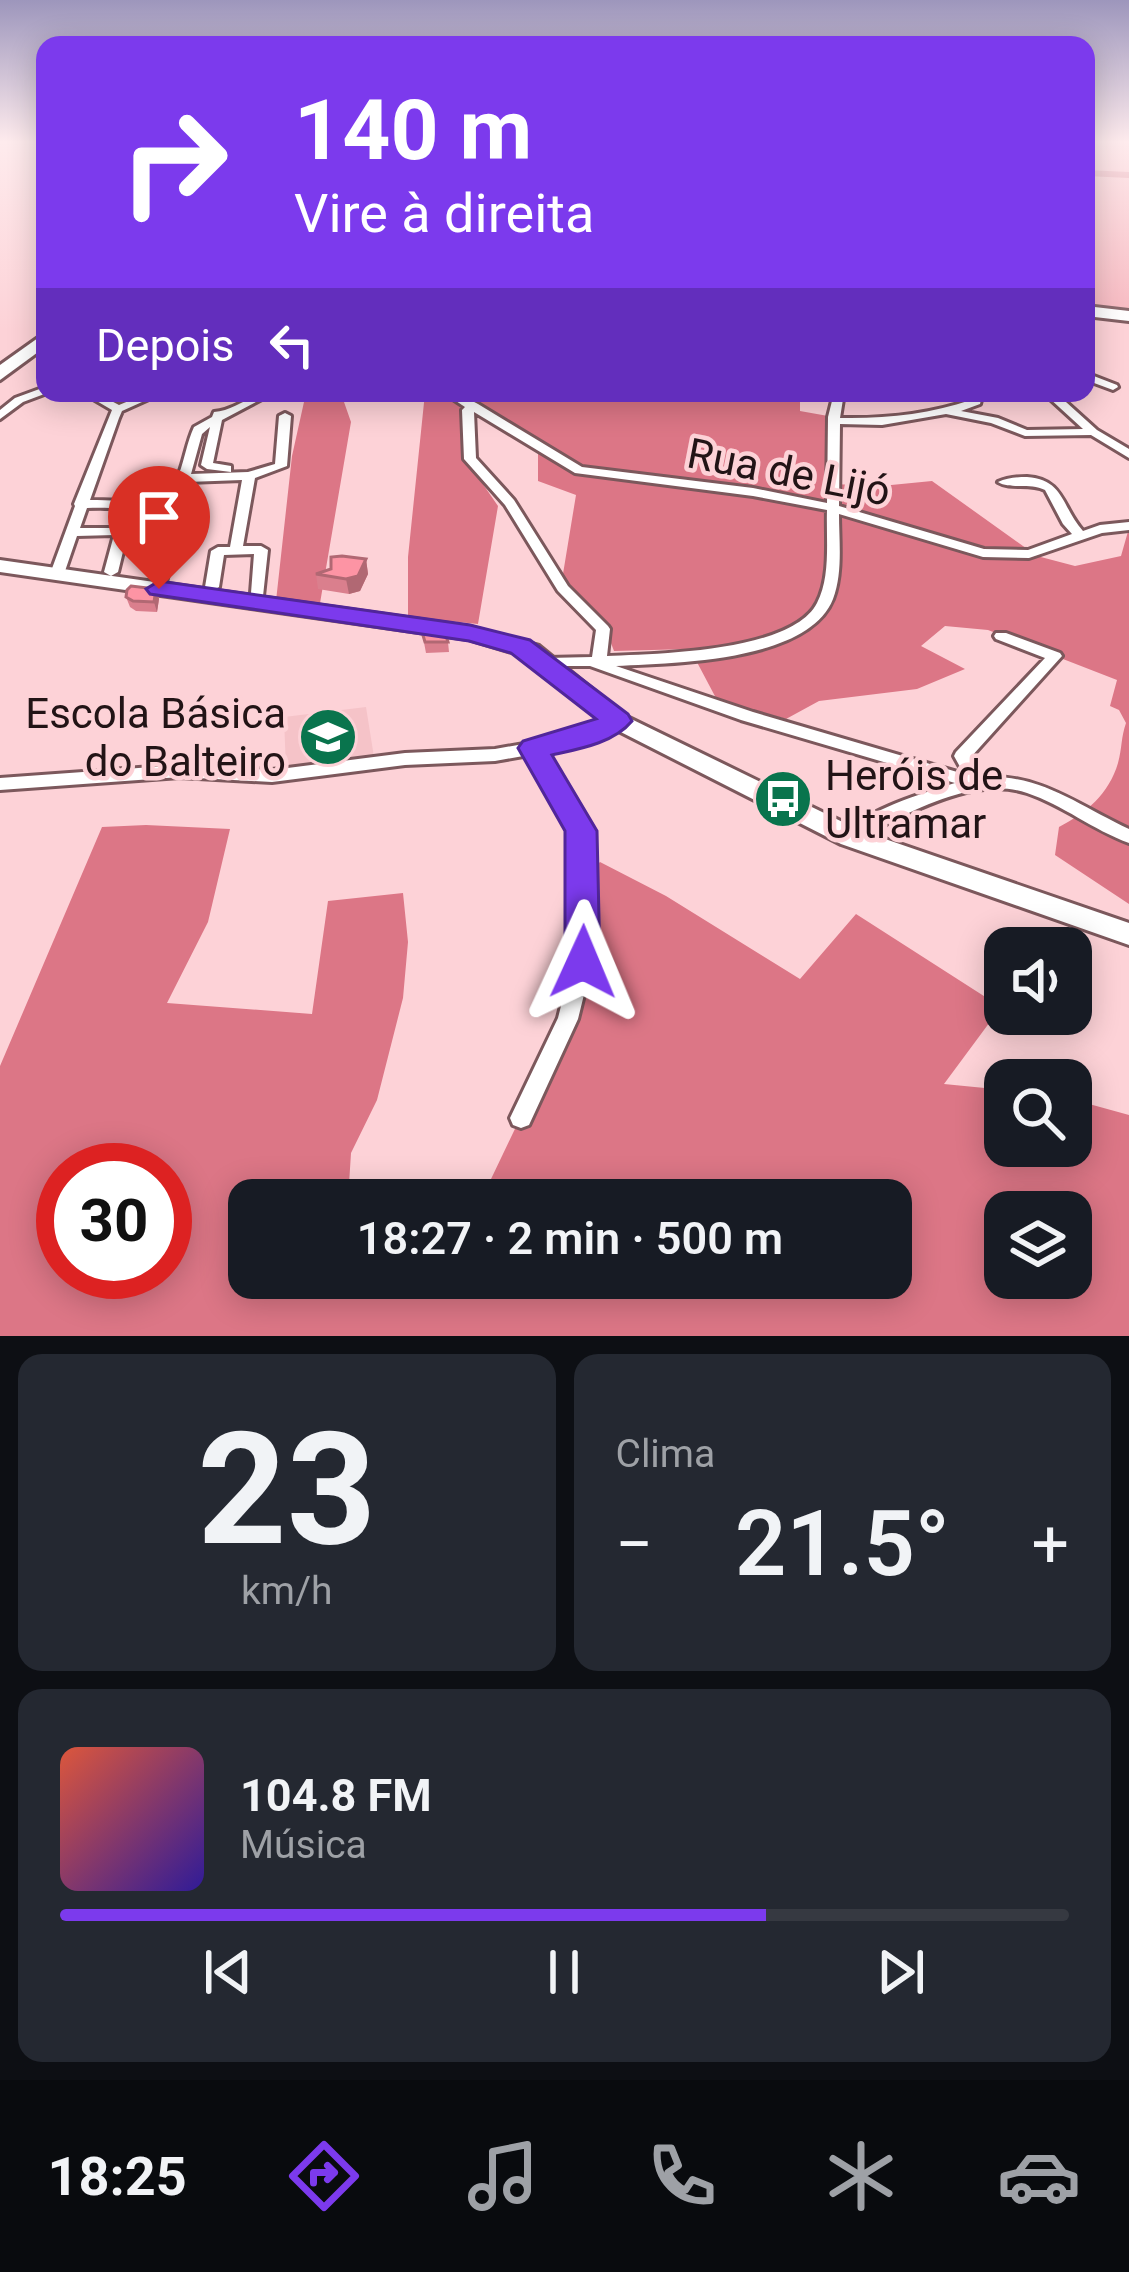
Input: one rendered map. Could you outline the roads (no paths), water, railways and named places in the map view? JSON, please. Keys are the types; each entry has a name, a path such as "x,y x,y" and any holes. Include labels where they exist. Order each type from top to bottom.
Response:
{"highway":[{"path":"0,362 36,333"},
{"path":"0,374 36,345"}],"main road":[{"path":"1095,312 1129,316"}],"street":[{"path":"1095,380 1113,387"},
{"path":"0,416 36,393"},
{"path":"112,402 123,406 133,402"},
{"path":"116,402 123,406"},
{"path":"80,504 149,501 170,494 183,478 194,437 223,412 247,402"},
{"name":"Rua de Lijó","path":"466,402 579,470 753,492 832,508 1001,555 1029,554 1129,526"},
{"path":"548,663 735,648 804,626 829,593 837,402"},
{"path":"834,421 882,422 976,402"},
{"path":"985,402 994,420"},
{"path":"1060,402 1093,432 1129,454"},
{"path":"57,574 80,504 123,406"},
{"path":"474,406 468,410 470,459 510,503 563,588 603,629 593,661"},
{"path":"946,410 994,420 1025,433 1093,432"},
{"path":"223,412 207,465 230,469 228,477"},
{"path":"183,478 249,476 280,466 285,416"},
{"path":"236,548 249,476"},
{"path":"1004,482 1034,479 1049,484 1062,500 1066,521 1082,536"},
{"path":"110,572 122,529"},
{"path":"71,532 174,531 161,580"},
{"path":"212,586 218,551 263,552 258,593"},
{"path":"0,566 470,633 520,646 548,663 617,721 850,838 1129,934"},
{"path":"979,784 962,756 1055,656 1001,636"},
{"path":"593,661 747,716 979,784"},
{"path":"0,784 180,772 272,776 533,748 583,737 617,721"},
{"path":"521,1118 568,1019 583,962 581,831 533,748"},
{"path":"850,838 883,816 1004,780 1023,784 1129,836"}],"place":[{"name":"Escola Básica do Balteiro","path":"328,737"},
{"name":"Heróis de Ultramar","path":"783,799"}]}
